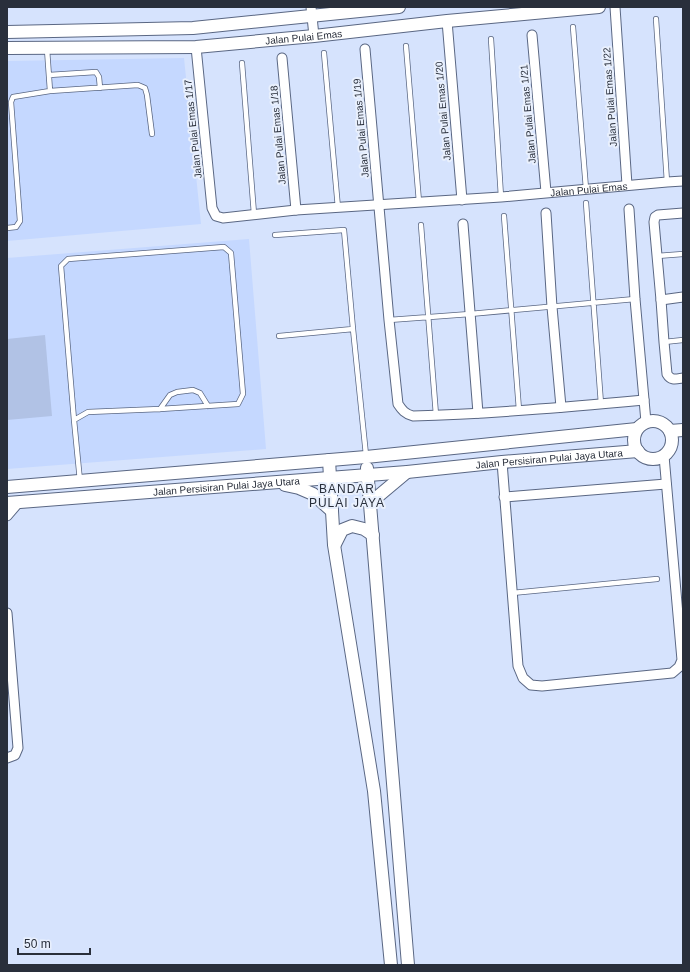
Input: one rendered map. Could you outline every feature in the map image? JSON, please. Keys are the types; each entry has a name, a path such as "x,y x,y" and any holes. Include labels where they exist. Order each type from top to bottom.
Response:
{"main road":[{"name":"Jalan Pulai Emas","path":"7,32 193,28 312,11 399,7"},
{"name":"Jalan Pulai Emas","path":"7,48 196,47 599,7"},
{"path":"650,420 660,422 670,431 672,445 660,458 652,459 644,457 638,452 634,440 635,432 641,425 650,420"},
{"name":"Jalan Persisiran Pulai Jaya Utara","path":"7,487 366,457 641,425"},
{"path":"670,431 683,430"},
{"path":"667,452 683,448"},
{"name":"Jalan Persisiran Pulai Jaya Utara","path":"13,503 638,452"},
{"path":"366,457 408,965"},
{"path":"329,460 334,545 374,791 391,965"},
{"path":"370,503 407,472"},
{"path":"272,482 299,488 313,494 332,511"},
{"path":"334,545 342,530 352,526 364,529 373,535"}],"street":[{"name":"Jalan Pulai Emas 1/22","path":"614,7 628,185"},
{"path":"312,11 314,36"},
{"name":"Jalan Pulai Emas 1/20","path":"447,21 462,200"},
{"name":"Jalan Pulai Emas 1/21","path":"532,35 546,192"},
{"name":"Jalan Pulai Emas 1/17","path":"196,47 212,208"},
{"name":"Jalan Pulai Emas 1/19","path":"365,49 398,404 403,411 413,416 436,415"},
{"name":"Jalan Pulai Emas 1/18","path":"282,58 296,210"},
{"name":"Jalan Pulai Emas","path":"212,208 216,216 223,218 296,210 462,200 683,181"},
{"path":"629,209 644,400 641,425"},
{"path":"546,213 552,307 561,407"},
{"path":"683,213 658,215 655,217 654,222 666,374 672,379 683,378"},
{"path":"463,224 478,414"},
{"path":"661,300 683,297"},
{"path":"436,415 478,414 644,400"},
{"path":"502,462 518,666 523,678 531,685 542,686 672,672 678,667 682,660 666,484 667,452"},
{"path":"504,496 666,484"},
{"path":"7,516 13,503"},
{"path":"7,613 8,645 18,748 15,755 7,758"}],"lane":[{"path":"656,19 668,182"},
{"path":"573,27 586,189"},
{"path":"491,39 501,197"},
{"path":"406,46 418,202"},
{"path":"47,48 50,91"},
{"path":"324,53 338,208"},
{"path":"242,63 254,214"},
{"path":"49,75 96,72 99,77 100,88"},
{"path":"7,228 16,227 20,221 11,102 14,98 50,91 138,85 145,88 147,95 152,134"},
{"path":"586,203 602,404"},
{"path":"504,216 520,410"},
{"path":"421,225 436,415"},
{"path":"275,235 344,230 366,457"},
{"path":"74,420 88,412 238,404 243,394 231,253 224,246 68,259 61,266 74,420 80,481"},
{"path":"656,256 683,254"},
{"path":"389,320 511,311 635,299"},
{"path":"279,336 353,329"},
{"path":"664,342 683,340"},
{"path":"160,409 170,395 177,392 193,390 200,393 208,406"},
{"path":"512,593 658,579"}],"shaded area":[{"path":"184,58 201,224 7,241 7,61"},
{"path":"249,239 266,449 7,469 7,258"},
{"path":"45,335 52,416 7,420 7,339"}],"district":[{"name":"BANDAR PULAI JAYA","path":"347,496"}]}
